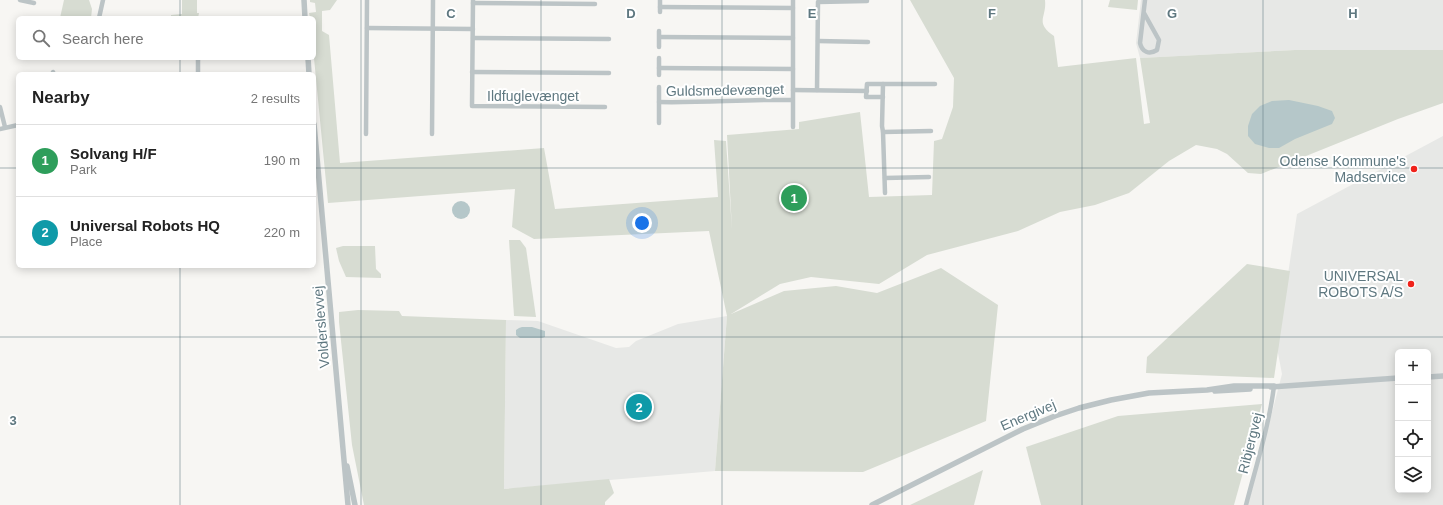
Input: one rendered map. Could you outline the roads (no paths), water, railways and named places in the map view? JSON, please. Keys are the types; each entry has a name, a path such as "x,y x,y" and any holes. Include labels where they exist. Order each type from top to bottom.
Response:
{"street":[{"path":"20,0 34,4"},
{"path":"99,16 103,0"},
{"path":"304,0 305,16"},
{"path":"366,134 367,0"},
{"path":"432,134 433,0"},
{"path":"660,0 660,9 793,8"},
{"name":"Guldsmedevænget","path":"793,0 793,127"},
{"path":"817,90 818,2 867,0"},
{"path":"1144,13 1159,40 1157,50 1153,52 1146,52 1142,49 1140,43 1145,0"},
{"name":"Ildfuglevænget","path":"594,4 473,2 472,106 605,107"},
{"path":"367,28 473,29"},
{"path":"659,47 660,31"},
{"path":"660,37 793,38"},
{"path":"472,38 609,39"},
{"path":"818,41 868,42"},
{"name":"Guldsmedevænget","path":"659,58 659,75"},
{"path":"198,60 198,72"},
{"path":"308,60 310,72"},
{"name":"Guldsmedevænget","path":"659,68 793,69"},
{"name":"Ildfuglevænget","path":"472,72 609,73"},
{"name":"Guldsmedevænget","path":"882,97 866,97 867,84 935,84"},
{"path":"883,84 882,126 884,132 885,192"},
{"name":"Guldsmedevænget","path":"659,87 659,123"},
{"name":"Guldsmedevænget","path":"792,90 866,91"},
{"name":"Guldsmedevænget","path":"659,102 792,100"},
{"path":"0,107 3,128 16,125"},
{"path":"884,132 930,132"},
{"name":"Volderslevvej","path":"316,145 345,456 348,505"},
{"path":"885,178 929,177"},
{"path":"1431,377 1443,376"},
{"name":"Energivej","path":"872,505 1023,429 1080,408 1149,393 1207,390 1234,386 1274,386 1395,378"},
{"name":"Ribjergvej","path":"1246,505 1262,444 1274,386"},
{"name":"Volderslevvej","path":"345,456 355,505"}],"place":[{"name":"Odense Kommune's Madservice","path":"1414,169"},
{"name":"Solvang H/F","path":"794,198"},
{"name":"UNIVERSAL ROBOTS A/S","path":"1411,284"},
{"name":"Universal Robots HQ","path":"639,407"}]}
